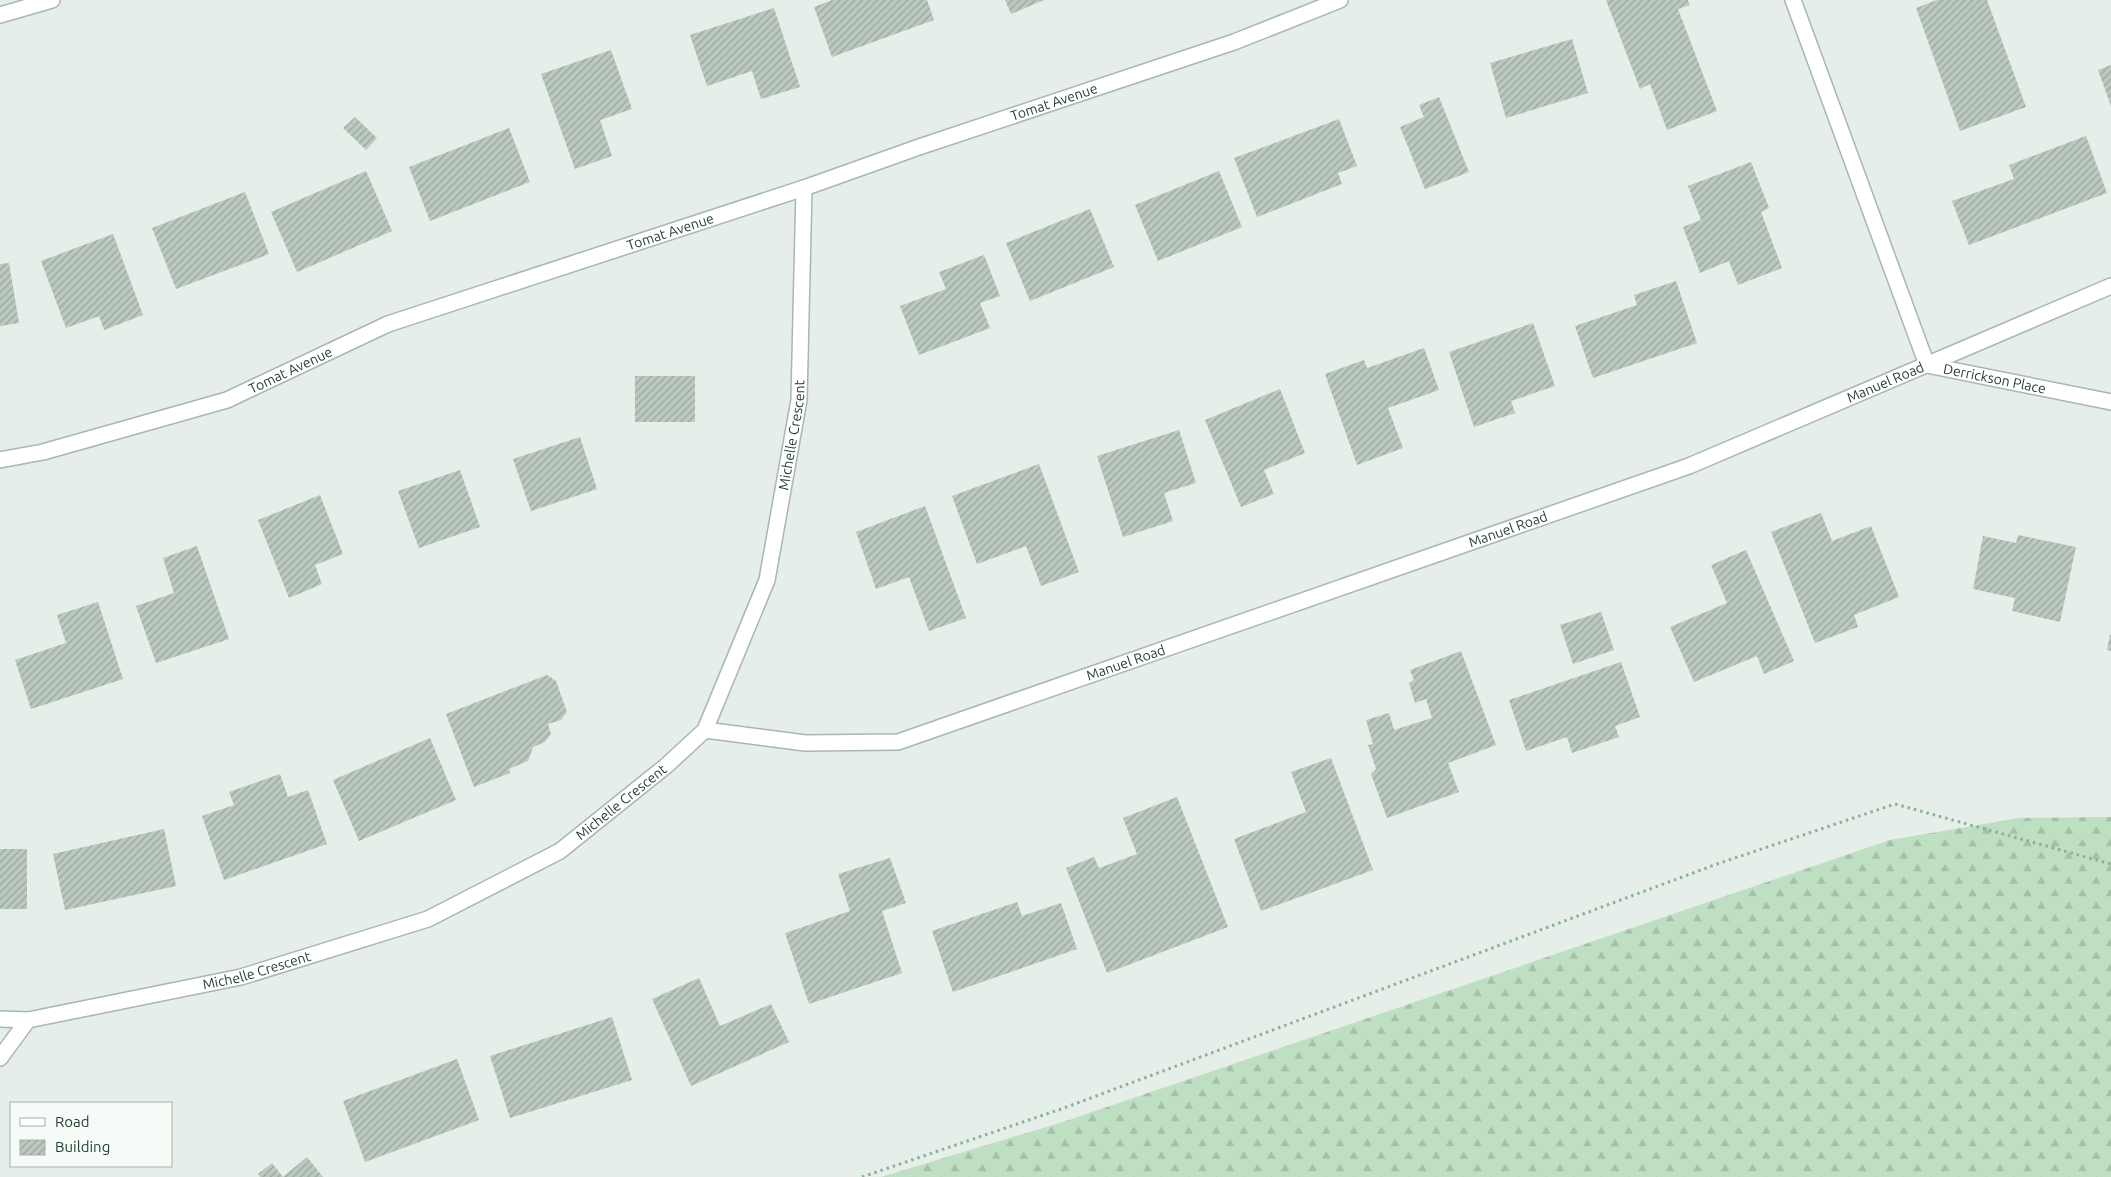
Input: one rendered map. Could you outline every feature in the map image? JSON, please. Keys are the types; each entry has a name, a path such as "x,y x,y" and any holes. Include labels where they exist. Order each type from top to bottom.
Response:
{"street":[{"path":"0,15 52,0"},
{"name":"Tomat Avenue","path":"0,460 43,452 227,400 388,324 804,188 919,147 1234,42 1340,0"},
{"name":"Manuel Road","path":"705,730 805,743 898,742 1689,466 1927,365 1793,0"},
{"name":"Michelle Crescent","path":"0,1019 28,1020 241,977 428,919 560,851 666,766 705,730 767,580 798,400 804,188"},
{"name":"Derrickson Place","path":"1927,365 2111,286"},
{"name":"Derrickson Place","path":"1927,365 2111,402"},
{"path":"0,1058 28,1020"}],"path":[{"path":"862,1177 1064,1108 1717,864 1895,804 2111,864"}],"green space":[{"path":"2111,817 2111,1177 881,1177 1066,1121 1890,840 2019,818"}],"building":[{"path":"832,0 927,0 934,20 832,57 814,7"},
{"path":"1005,0 1044,0 1011,14"},
{"path":"1606,0 1688,0 1690,5 1678,9 1717,111 1667,130 1650,84 1640,89"},
{"path":"1937,0 1987,0 2026,107 1960,131 1916,8"},
{"path":"774,8 800,87 761,99 752,71 707,86 690,35"},
{"path":"1572,39 1588,93 1506,118 1490,63"},
{"path":"611,50 632,109 600,120 612,156 575,169 541,74"},
{"path":"2111,65 2111,106 2098,70"},
{"path":"1439,97 1469,172 1425,189 1400,127 1424,117 1419,105"},
{"path":"355,117 377,138 366,150 343,128"},
{"path":"1339,119 1357,166 1338,173 1342,184 1257,217 1234,158"},
{"path":"509,128 530,182 430,221 409,167"},
{"path":"2086,136 2107,193 1969,245 1952,201 2014,179 2009,165"},
{"path":"1751,162 1769,208 1761,212 1782,268 1738,285 1729,261 1700,273 1683,227 1701,220 1688,186"},
{"path":"366,171 392,231 297,272 271,212"},
{"path":"1219,171 1242,227 1158,261 1135,205"},
{"path":"245,192 269,254 176,289 152,228"},
{"path":"1090,209 1114,267 1030,301 1006,243"},
{"path":"113,234 143,315 104,330 99,316 66,328 41,261"},
{"path":"984,255 1000,296 980,303 990,328 919,355 900,306 946,289 939,272"},
{"path":"9,263 19,323 0,326 0,264"},
{"path":"1676,281 1697,343 1593,378 1575,326 1637,305 1634,295"},
{"path":"1533,323 1555,386 1511,401 1515,413 1474,427 1449,352"},
{"path":"1424,348 1439,390 1388,408 1403,448 1357,465 1325,374 1364,360 1367,368"},
{"path":"635,376 695,376 695,422 635,422"},
{"path":"1280,389 1305,453 1264,470 1274,494 1241,507 1205,420"},
{"path":"1179,430 1196,483 1164,493 1173,521 1123,537 1097,456"},
{"path":"580,437 597,489 531,511 513,459"},
{"path":"1039,464 1079,572 1041,586 1026,546 977,564 952,496"},
{"path":"460,470 480,527 419,548 398,491"},
{"path":"320,495 343,554 315,565 322,584 289,598 258,520"},
{"path":"925,506 966,618 929,631 909,577 876,589 856,532"},
{"path":"1821,513 1832,541 1871,526 1899,597 1854,615 1858,627 1815,643 1771,532"},
{"path":"2018,535 2076,547 2060,622 2012,611 2015,598 1973,589 1983,536 2016,543"},
{"path":"197,546 229,639 156,663 136,606 174,593 163,558"},
{"path":"1746,550 1794,661 1764,674 1757,656 1694,682 1670,627 1727,603 1711,565"},
{"path":"98,602 123,679 31,709 15,660 66,643 57,615"},
{"path":"1601,612 1614,650 1573,664 1560,625"},
{"path":"2111,635 2111,651 2107,650"},
{"path":"1461,651 1496,745 1448,763 1459,792 1387,818 1371,774 1376,769 1368,745 1373,744 1366,720 1389,713 1394,730 1432,718 1426,699 1415,703 1409,683 1414,680 1410,670"},
{"path":"1621,662 1640,717 1615,726 1619,737 1572,753 1567,737 1526,751 1509,700"},
{"path":"547,675 556,681 567,712 561,720 548,724 551,734 545,742 533,747 528,761 509,769 510,773 474,787 446,714"},
{"path":"430,738 456,800 359,841 333,780"},
{"path":"1331,758 1373,870 1261,911 1234,839 1306,812 1291,772"},
{"path":"280,774 288,797 308,790 327,844 224,880 202,816 234,805 229,792"},
{"path":"1177,797 1228,927 1107,973 1066,868 1094,857 1099,868 1137,854 1123,818"},
{"path":"164,829 176,886 65,910 53,854"},
{"path":"0,849 27,849 27,909 0,909"},
{"path":"890,858 906,903 882,911 902,973 809,1004 785,933 850,911 838,874"},
{"path":"1017,902 1022,916 1061,903 1077,949 953,992 932,931"},
{"path":"699,978 720,1026 771,1004 789,1042 691,1086 652,999"},
{"path":"612,1017 632,1080 510,1118 490,1056"},
{"path":"457,1059 479,1120 365,1162 343,1101"},
{"path":"307,1157 323,1177 283,1177"},
{"path":"272,1163 283,1177 260,1177 258,1174"}]}
